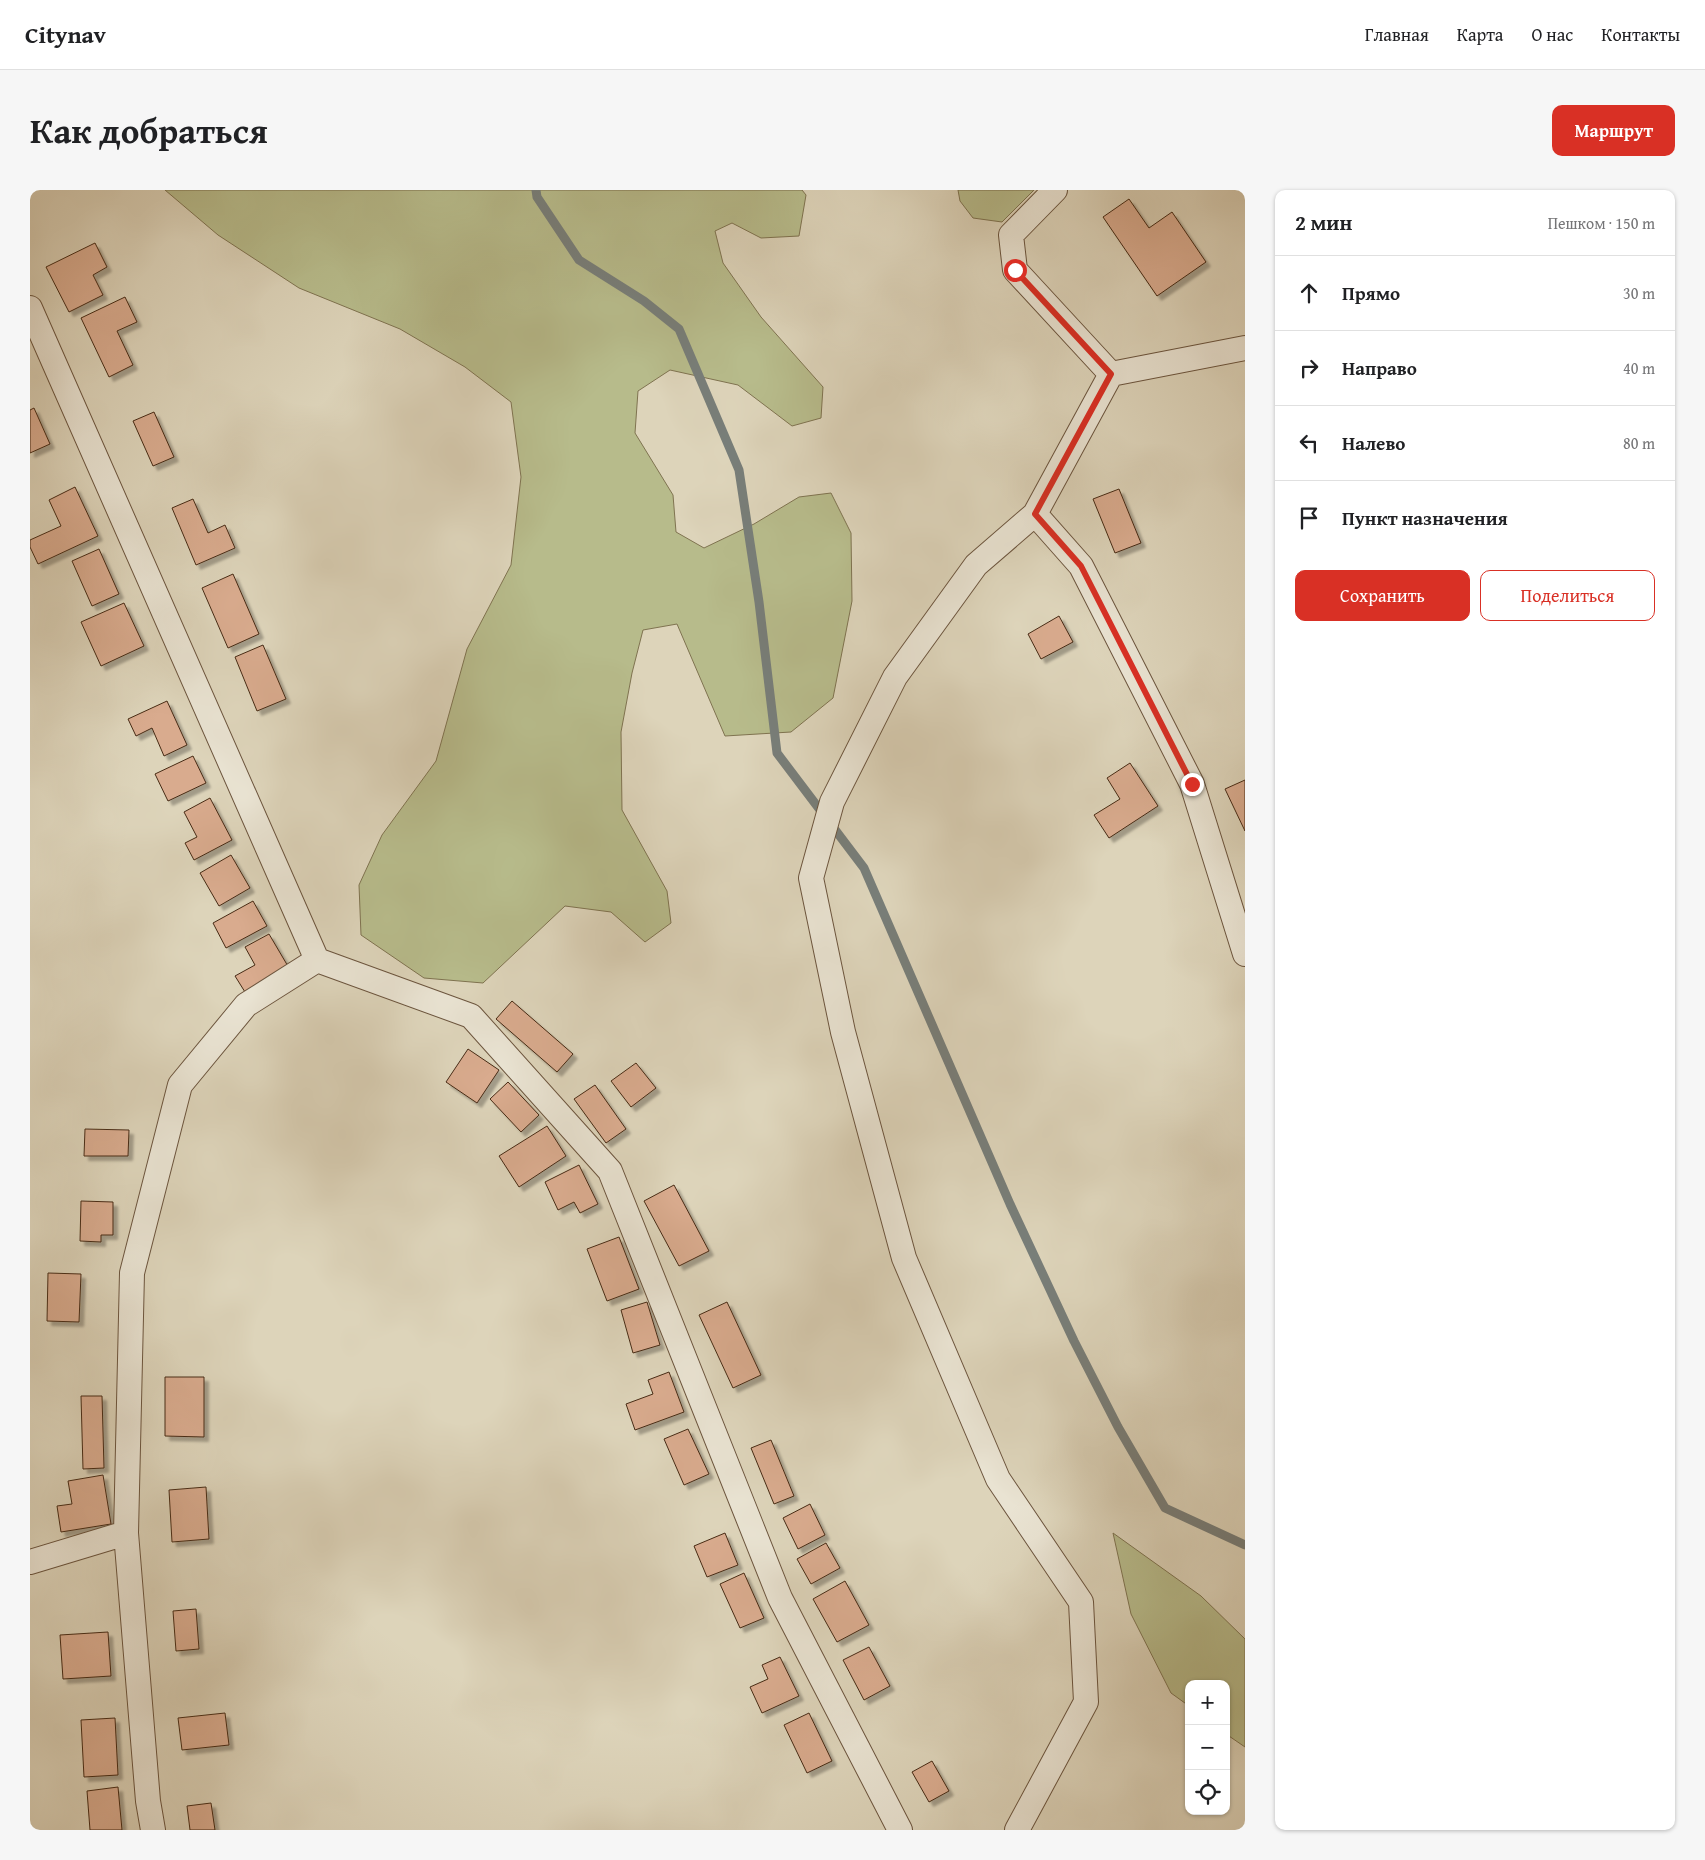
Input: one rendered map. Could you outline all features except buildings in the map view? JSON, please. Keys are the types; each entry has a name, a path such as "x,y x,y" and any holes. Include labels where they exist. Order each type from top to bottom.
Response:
{"street":[{"path":"1055,190 1012,236 1015,270 1111,374"},
{"path":"30,308 317,960 471,1016 610,1171 780,1598 900,1830"},
{"path":"1111,374 1245,348"},
{"path":"1017,1830 1086,1702 1081,1602 998,1479 904,1258 844,1032 811,878 832,802 896,677 976,564 1035,514 1111,374"},
{"path":"1035,514 1081,566 1192,784 1245,954"},
{"path":"153,1830 148,1801 126,1533 132,1273 180,1085 246,1005 317,960"},
{"path":"30,1562 126,1533"}],"green space":[{"path":"165,190 802,190 806,195 799,236 761,238 732,223 715,231 723,263 761,317 823,387 821,418 792,426 738,385 670,370 638,391 635,433 673,495 676,532 704,548 754,524 799,497 831,493 851,533 852,601 833,698 791,732 725,736 677,624 643,630 632,673 621,732 622,810 667,891 671,923 645,942 611,912 565,906 483,983 424,978 361,935 359,885 382,835 436,761 467,649 511,565 521,477 511,402 465,367 400,329 299,288 218,235"},
{"path":"958,190 1034,190 1002,222 973,218 960,201"},
{"path":"1113,1533 1201,1596 1245,1639 1245,1747 1230,1737 1230,1680 1185,1680 1185,1703 1171,1693 1131,1614"}],"waterway":[{"path":"536,190 537,197 579,260 644,301 679,329 739,470 759,602 777,753 864,868 1010,1204 1074,1341 1118,1427 1165,1508 1245,1545"}],"route":[{"path":"1015,270 1111,374 1035,514 1081,566 1192,784"}]}
